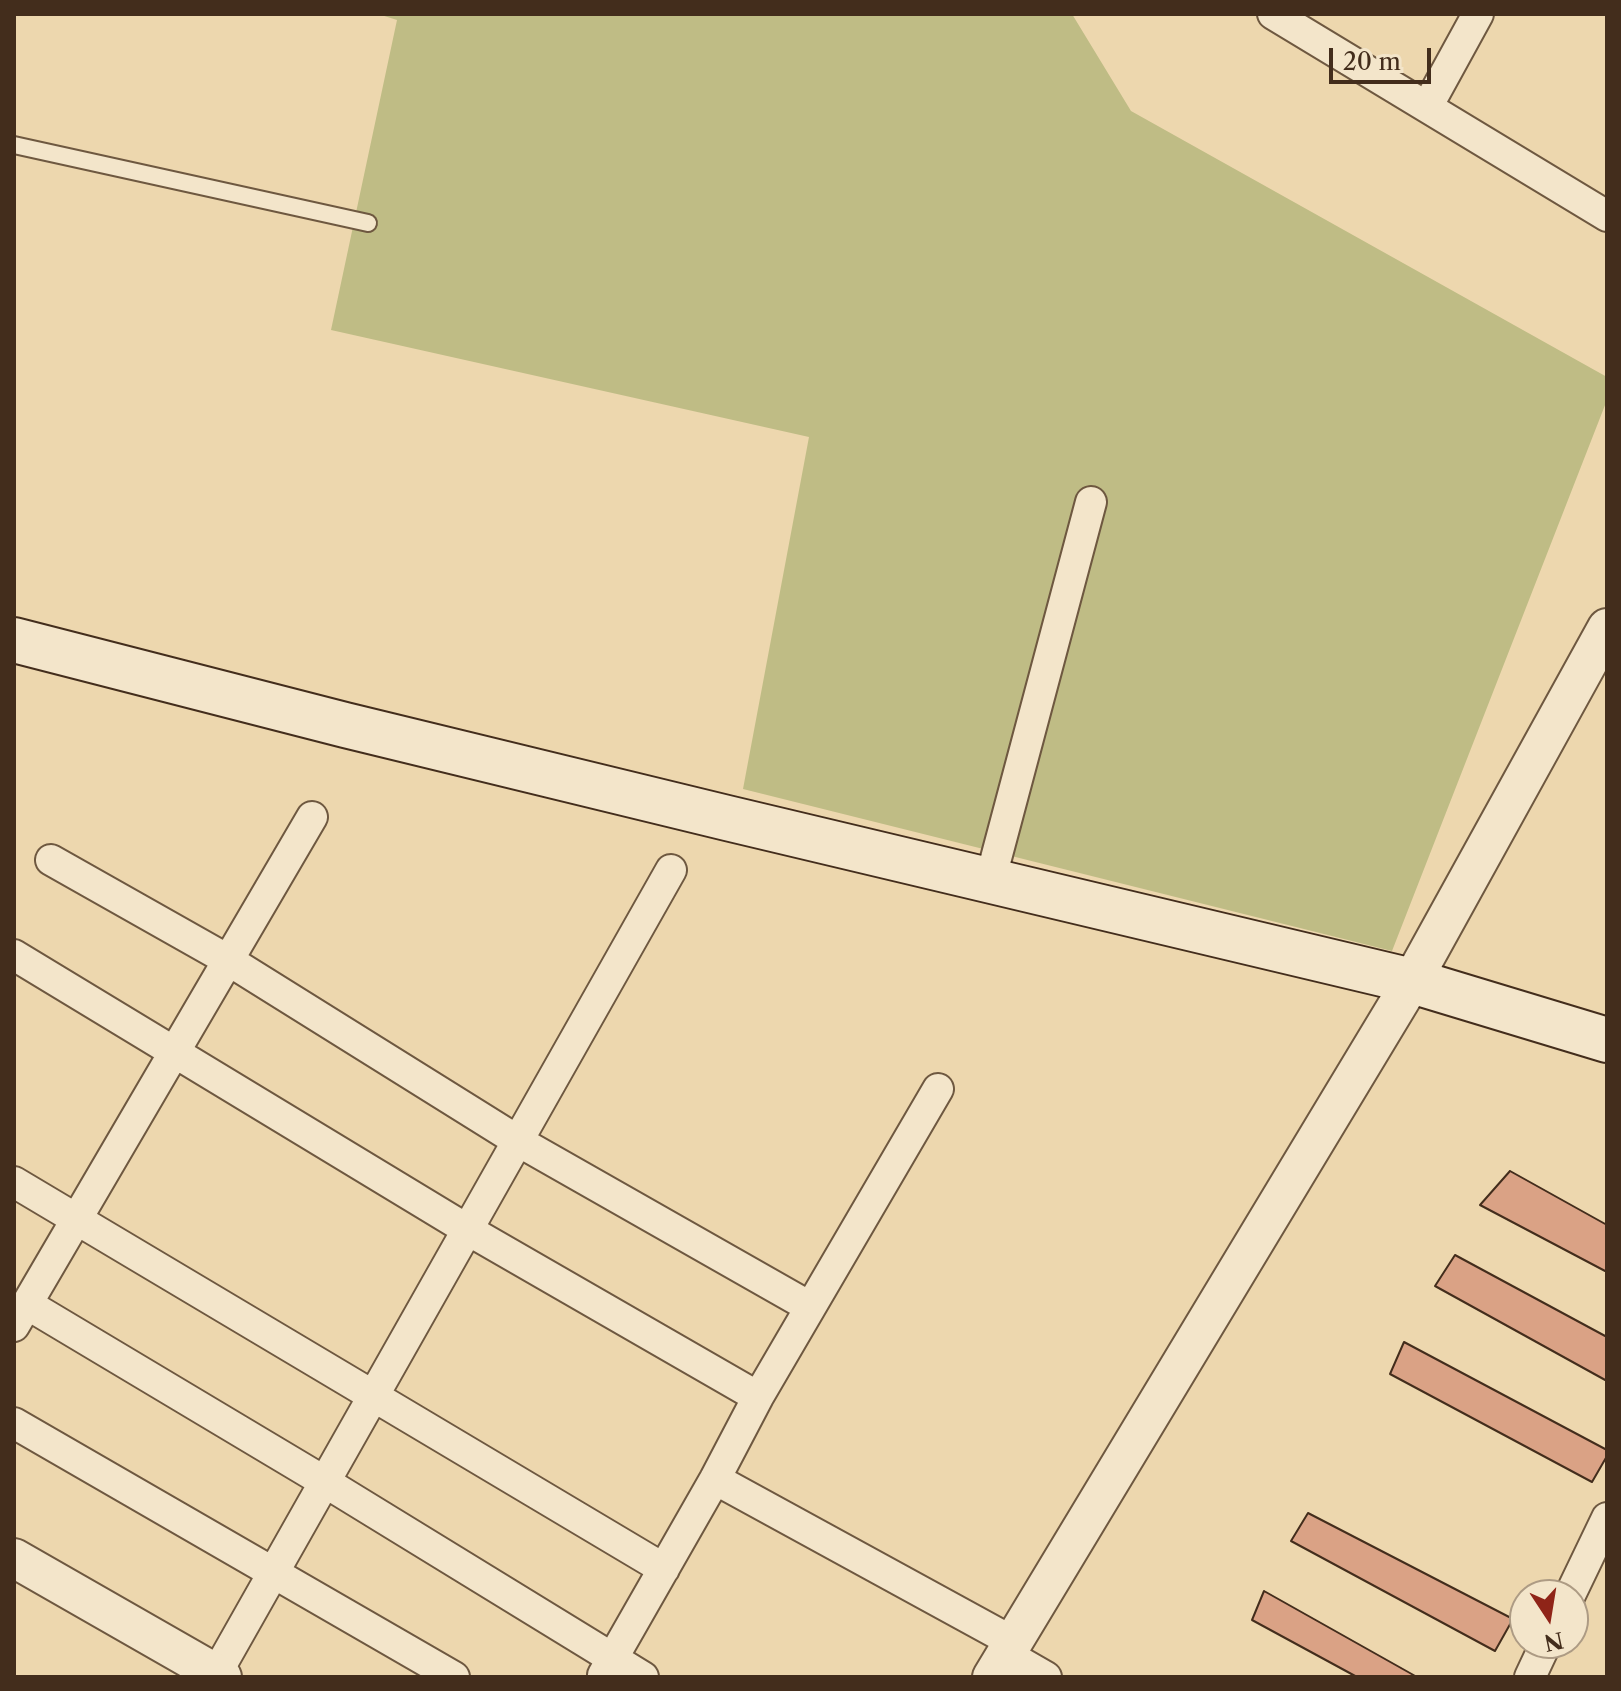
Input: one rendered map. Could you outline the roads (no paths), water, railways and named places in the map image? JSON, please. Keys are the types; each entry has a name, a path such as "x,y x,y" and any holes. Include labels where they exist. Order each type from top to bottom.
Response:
{"main road":[{"path":"14,640 345,725 1412,981 1607,1040"}],"street":[{"path":"1273,14 1607,216"},
{"path":"1427,107 1478,14"},
{"path":"990,881 1091,502"},
{"path":"1004,1657 1412,981 1607,628"},
{"path":"312,817 20,1315 325,1482 606,1668 643,1677"},
{"path":"51,860 228,960 518,1141 810,1307"},
{"path":"14,1558 219,1675 274,1572 671,870"},
{"path":"14,955 468,1230 758,1397"},
{"path":"606,1668 715,1479 758,1397 938,1089"},
{"path":"14,1182 664,1569"},
{"path":"14,1423 454,1677"},
{"path":"715,1479 1004,1657 1046,1677"},
{"path":"1578,1579 1607,1518"}],"lane":[{"path":"14,145 368,223"}]}
